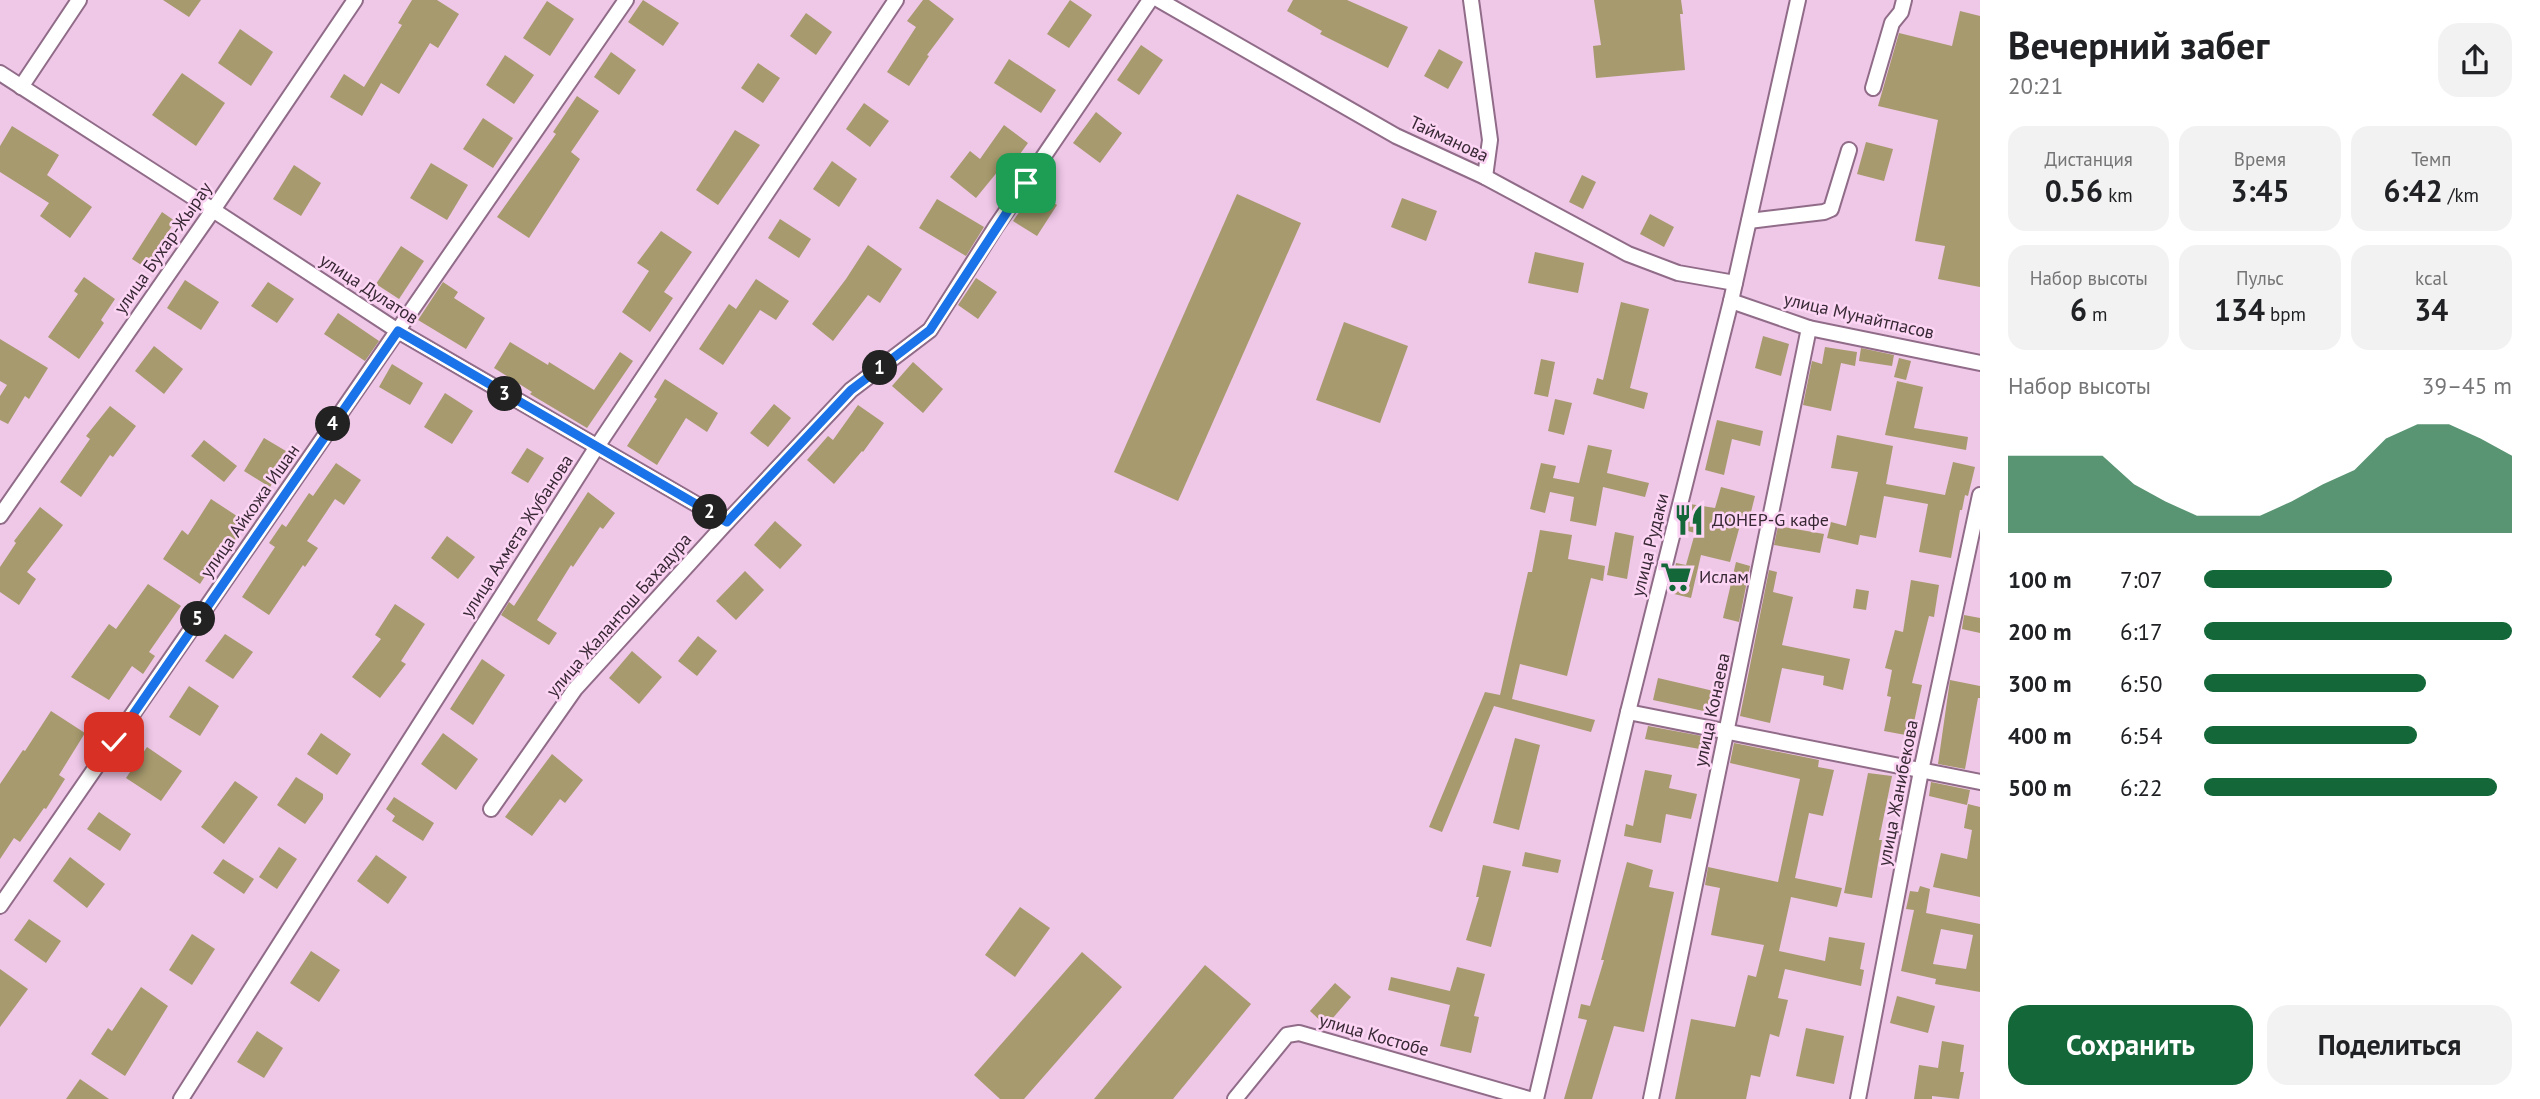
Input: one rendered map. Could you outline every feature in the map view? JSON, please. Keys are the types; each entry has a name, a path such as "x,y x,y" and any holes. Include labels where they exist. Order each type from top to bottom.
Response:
{"street":[{"path":"0,93 79,0"},
{"name":"улица Бухар-Жырау","path":"0,516 355,0"},
{"name":"улица Айкожа Ишан","path":"0,906 626,0"},
{"name":"улица Ахмета Жубанова","path":"181,1099 596,448 896,0"},
{"name":"улица Жалантош Бахадура","path":"491,809 575,690 727,522 851,390 930,330 995,228 1150,0"},
{"name":"Тайманова","path":"1159,0 1396,136 1485,177 1628,254 1678,273 1735,283"},
{"path":"1471,0 1490,140 1485,177"},
{"name":"улица Рудаки","path":"1535,1099 1731,301 1798,0"},
{"path":"1873,88 1892,23 1901,12 1904,0"},
{"name":"улица Дулатов","path":"10,80 398,331 727,522"},
{"path":"1749,220 1831,209 1849,150"},
{"name":"улица Мунайтпасов","path":"1731,301 1809,328 1980,363"},
{"name":"улица Конаева","path":"1651,1099 1809,328"},
{"name":"улица Жанибекова","path":"1858,1099 1922,771 1980,495"},
{"path":"1628,712 1980,782"},
{"name":"улица Костобе","path":"1234,1099 1287,1035 1299,1033 1530,1099"}],"building":[{"path":"163,0 201,0 189,17"},
{"path":"412,0 437,0 459,14 438,48 430,43 399,94 381,83 362,116 330,97 344,74 364,87 402,25 398,23"},
{"path":"643,0 679,23 663,46 628,22"},
{"path":"923,0 929,0 954,19 927,55 929,56 909,86 887,72 916,27 907,21"},
{"path":"1070,0 1092,15 1069,48 1047,34"},
{"path":"1293,0 1347,0 1408,27 1388,68 1320,34 1322,31 1287,11"},
{"path":"1594,0 1681,0 1685,70 1596,78 1593,46 1601,45"},
{"path":"547,1 574,19 550,56 523,38"},
{"path":"1960,11 1980,16 1980,287 1938,279 1945,246 1915,241 1938,120 1878,106 1899,33 1952,46"},
{"path":"806,13 832,32 816,55 790,36"},
{"path":"240,29 273,52 251,86 218,63"},
{"path":"1141,45 1163,60 1139,95 1117,80"},
{"path":"1439,49 1463,62 1448,89 1424,76"},
{"path":"611,52 636,70 619,95 594,77"},
{"path":"505,55 534,75 514,104 486,85"},
{"path":"1009,59 1056,90 1041,113 994,83"},
{"path":"758,63 780,78 763,103 741,88"},
{"path":"182,73 225,103 196,146 152,115"},
{"path":"577,96 599,111 571,152 580,159 529,238 497,217 556,134 553,132"},
{"path":"864,103 889,121 870,147 846,129"},
{"path":"1096,112 1122,133 1100,163 1073,143"},
{"path":"483,118 513,138 493,168 463,149"},
{"path":"1004,125 1028,143 1009,169 1003,165 976,198 950,177 970,151 980,159"},
{"path":"12,126 59,155 47,175 92,207 70,238 40,216 49,203 0,172 0,146"},
{"path":"735,130 760,145 718,205 696,190"},
{"path":"1866,142 1893,149 1884,181 1857,174"},
{"path":"832,161 857,179 839,207 813,189"},
{"path":"431,163 468,185 447,220 410,198"},
{"path":"294,165 321,183 301,216 273,199"},
{"path":"1582,175 1596,182 1583,209 1569,202"},
{"path":"1035,189 1057,205 1037,236 1013,221"},
{"path":"1237,194 1301,223 1178,501 1114,472"},
{"path":"1402,198 1437,211 1426,241 1391,227"},
{"path":"937,199 984,227 966,256 919,228"},
{"path":"162,212 175,221 146,268 132,259"},
{"path":"1650,214 1674,227 1664,247 1640,234"},
{"path":"780,219 811,239 799,258 768,238"},
{"path":"661,231 692,252 664,292 673,298 650,332 622,312 649,271 637,263"},
{"path":"868,245 902,269 880,303 868,295 833,341 812,324"},
{"path":"401,246 424,261 399,299 376,284"},
{"path":"1535,252 1584,263 1578,293 1528,283"},
{"path":"84,277 115,299 101,320 104,323 79,359 48,337 78,294 74,291"},
{"path":"976,278 997,292 978,319 958,305"},
{"path":"756,279 789,301 776,320 760,310 723,365 699,349 729,304 736,309"},
{"path":"185,280 219,302 201,330 167,308"},
{"path":"268,282 294,299 277,323 251,306"},
{"path":"443,282 458,292 454,298 485,318 466,349 418,320"},
{"path":"1621,302 1649,309 1630,388 1648,393 1644,409 1593,394 1597,378 1603,380"},
{"path":"338,313 379,341 365,361 324,334"},
{"path":"1344,322 1408,346 1380,423 1316,400"},
{"path":"1763,336 1789,344 1781,376 1755,368"},
{"path":"0,339 48,368 29,399 25,396 8,424 0,420 0,396 7,385 0,381"},
{"path":"510,342 594,390 620,352 633,361 587,428 530,394 532,392 494,368"},
{"path":"154,346 183,369 164,394 135,371"},
{"path":"1825,347 1857,352 1855,366 1841,363 1831,411 1803,405 1812,361 1822,364"},
{"path":"1861,348 1894,355 1892,366 1859,361"},
{"path":"1899,358 1911,361 1906,380 1894,377"},
{"path":"1541,359 1555,362 1548,397 1534,394"},
{"path":"913,362 943,389 923,413 892,386"},
{"path":"392,364 423,383 410,405 379,387"},
{"path":"665,379 718,413 707,432 686,418 657,465 627,446 657,399 654,397"},
{"path":"1897,381 1923,387 1914,428 1968,437 1966,450 1885,435"},
{"path":"445,393 473,411 452,444 424,427"},
{"path":"1555,399 1572,403 1564,435 1548,431"},
{"path":"774,404 791,418 768,447 750,433"},
{"path":"858,405 884,423 863,452 834,484 807,460 828,436 833,440"},
{"path":"110,406 136,426 113,457 110,455 81,497 60,482 90,439 86,436"},
{"path":"1717,420 1763,431 1760,446 1732,439 1724,475 1705,470"},
{"path":"1837,435 1893,446 1886,484 1945,495 1953,462 1975,467 1968,496 1965,495 1960,510 1951,558 1919,552 1928,504 1884,496 1876,538 1860,535 1858,545 1827,538 1831,522 1846,526 1858,472 1831,468"},
{"path":"264,438 291,454 270,487 244,471"},
{"path":"204,440 237,466 224,482 191,456"},
{"path":"1588,445 1612,450 1607,473 1649,483 1645,497 1603,487 1596,526 1570,521 1574,497 1550,492 1545,513 1530,509 1541,463 1556,466 1553,478 1579,483"},
{"path":"527,448 544,458 528,483 511,473"},
{"path":"336,463 361,480 344,505 335,499 307,541 318,548 269,615 242,597 275,547 269,543 282,524 286,527 309,493 313,496"},
{"path":"1721,487 1755,496 1749,520 1742,518 1730,562 1701,555 1691,598 1670,593 1676,563 1686,565 1695,533 1684,530 1690,504 1715,508"},
{"path":"588,492 615,513 603,529 600,527 573,567 571,565 537,620 557,633 549,645 501,615 509,602 514,606"},
{"path":"211,499 246,522 228,551 223,548 200,584 163,559 182,530 188,535"},
{"path":"40,507 63,525 27,572 36,579 19,605 0,592 0,567 16,543 14,541"},
{"path":"775,521 802,545 780,569 754,545"},
{"path":"1778,526 1824,534 1820,553 1774,545"},
{"path":"1540,530 1572,535 1568,559 1605,566 1603,581 1591,578 1567,676 1520,664 1512,699 1595,720 1591,732 1494,706 1442,832 1429,827 1485,692 1500,695 1528,572 1532,572"},
{"path":"1615,532 1634,536 1627,579 1607,575"},
{"path":"447,536 475,557 458,579 431,558"},
{"path":"1736,562 1750,566 1739,622 1723,618"},
{"path":"1769,570 1777,572 1773,592 1793,597 1782,645 1850,659 1843,690 1823,685 1824,676 1782,668 1770,723 1740,716"},
{"path":"745,571 764,590 736,620 716,601"},
{"path":"1911,580 1939,585 1934,617 1929,616 1912,683 1922,685 1911,736 1884,731 1891,697 1887,696 1892,670 1885,668 1895,630 1903,632"},
{"path":"148,584 181,606 149,652 155,656 143,674 132,666 109,700 71,677 109,624 116,629"},
{"path":"1856,589 1869,591 1866,610 1853,608"},
{"path":"395,604 425,624 401,661 406,664 380,698 352,677 381,639 375,635"},
{"path":"1964,615 1980,618 1980,633 1962,629"},
{"path":"225,634 253,652 233,679 205,661"},
{"path":"698,636 717,651 697,676 678,661"},
{"path":"632,651 662,677 639,704 609,678"},
{"path":"482,659 505,675 473,725 450,709"},
{"path":"1658,678 1718,692 1713,713 1653,700"},
{"path":"1950,680 1980,686 1980,698 1965,769 1938,764"},
{"path":"189,686 219,706 200,736 169,717"},
{"path":"51,711 85,733 59,775 65,779 46,809 44,808 20,842 14,838 0,859 0,784"},
{"path":"1648,726 1707,737 1705,750 1645,739"},
{"path":"321,733 351,754 337,775 307,754"},
{"path":"443,733 478,759 456,790 421,764"},
{"path":"1515,738 1540,745 1519,830 1493,823"},
{"path":"1734,743 1819,760 1818,767 1834,770 1823,816 1809,813 1795,878 1842,888 1837,907 1791,897 1779,951 1825,961 1829,937 1865,943 1860,969 1864,970 1861,986 1785,969 1778,998 1788,1000 1779,1037 1770,1034 1760,1077 1751,1075 1746,1099 1675,1099 1691,1019 1735,1027 1748,975 1756,977 1764,945 1711,935 1720,888 1705,885 1708,867 1778,882 1800,779 1730,763"},
{"path":"147,747 182,771 161,801 126,778"},
{"path":"552,754 583,780 565,803 560,799 532,836 505,817"},
{"path":"1645,770 1672,775 1669,788 1697,794 1691,819 1666,814 1661,843 1624,836 1626,824 1633,826"},
{"path":"1868,773 1892,776 1879,840 1882,840 1872,898 1844,893"},
{"path":"296,777 323,794 323,799 305,824 277,805"},
{"path":"235,781 258,797 224,844 201,827"},
{"path":"1931,782 1970,790 1967,805 1929,796"},
{"path":"394,797 434,823 423,841 392,821 395,816 386,809"},
{"path":"1968,804 1980,807 1980,897 1933,887 1941,853 1967,859 1972,830 1964,828"},
{"path":"99,812 131,834 120,851 87,829"},
{"path":"279,847 297,859 277,889 259,877"},
{"path":"1525,852 1561,860 1558,873 1522,866"},
{"path":"376,855 407,877 388,904 357,881"},
{"path":"70,857 105,884 87,908 53,881"},
{"path":"223,859 254,879 244,894 213,873"},
{"path":"1627,862 1653,870 1649,887 1674,892 1644,1032 1614,1026 1592,1099 1564,1099 1587,1020 1578,1018 1581,1004 1590,1006 1604,960 1601,960"},
{"path":"1483,865 1511,871 1491,947 1466,940 1479,897 1476,897"},
{"path":"1920,886 1930,889 1926,913 1980,924 1980,992 1935,984 1936,979 1901,971 1914,910 1906,909 1910,891 1918,892","holes":["1941,929 1973,935 1966,969 1933,964"]},
{"path":"1020,907 1050,928 1015,977 985,955"},
{"path":"29,919 61,941 46,963 14,940"},
{"path":"192,934 215,949 192,985 169,970"},
{"path":"311,951 340,970 319,1002 290,983"},
{"path":"1082,952 1122,987 1024,1099 1000,1099 974,1075"},
{"path":"1205,965 1251,1004 1173,1099 1094,1099"},
{"path":"1457,967 1485,974 1474,1016 1479,1017 1471,1053 1440,1046 1450,1005 1388,990 1391,977 1450,991"},
{"path":"0,969 28,989 0,1027"},
{"path":"1335,983 1351,997 1326,1026 1310,1011"},
{"path":"141,987 168,1006 125,1076 91,1054 108,1028 112,1031"},
{"path":"1897,996 1935,1006 1928,1033 1890,1023"},
{"path":"1806,1028 1844,1036 1834,1084 1796,1076"},
{"path":"257,1031 283,1048 264,1078 237,1062"},
{"path":"1942,1041 1964,1045 1960,1072 1964,1072 1959,1099 1932,1096 1932,1099 1914,1099 1919,1065 1938,1068"},
{"path":"80,1079 109,1099 66,1099"}],"place":[{"name":"ДОНЕР-G кафе","path":"1689,520"},
{"name":"Ислам","path":"1676,577"}],"route":[{"path":"114,742 398,331 727,522 851,390 930,330 1026,183"}]}
